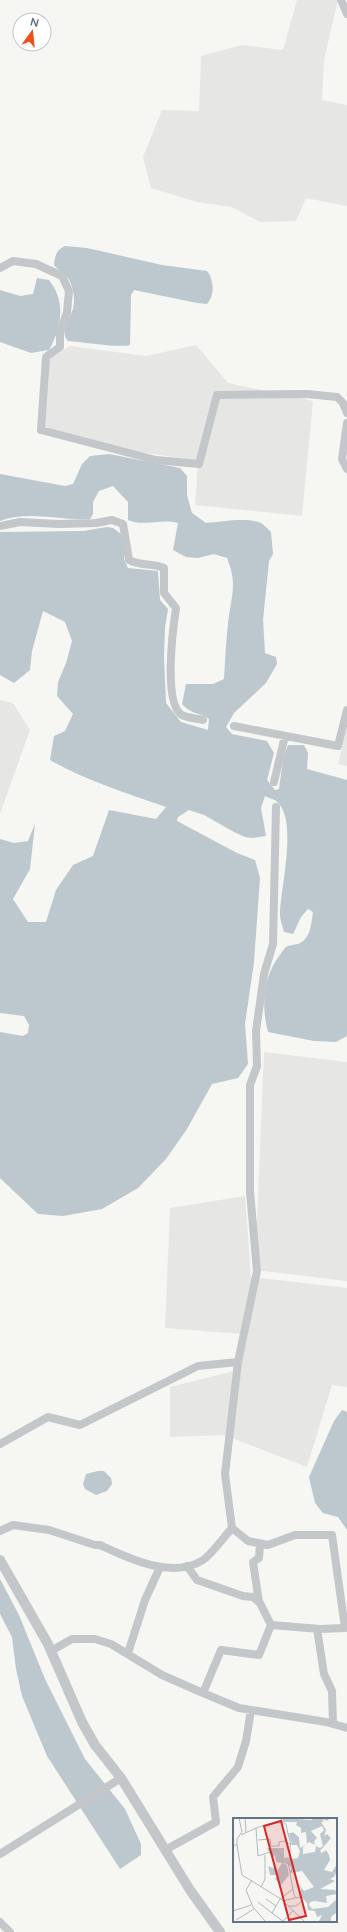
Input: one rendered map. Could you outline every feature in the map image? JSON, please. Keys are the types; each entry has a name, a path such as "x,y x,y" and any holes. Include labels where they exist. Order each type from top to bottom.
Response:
{"street":[{"path":"341,0 347,14"},
{"path":"0,268 13,261 36,264 62,276 70,291 67,312 60,333 60,347 46,357 41,430 156,460 199,464 217,395 307,394 337,397 343,403 347,413"},
{"path":"347,423 342,458 347,469"},
{"path":"0,526 20,522 59,524 96,523 112,520 123,524 129,560 137,564 164,568 164,593 176,608 171,646 171,685 177,709 182,715 203,720"},
{"path":"234,726 338,746 347,710"},
{"path":"274,782 285,736"},
{"path":"271,1625 317,1629 345,1628 332,1535 295,1535 268,1545 248,1542 232,1528 225,1474 238,1362 257,1271 250,1192 250,1085 257,1066 256,1031 264,974 273,944 276,807"},
{"path":"0,1444 48,1417 80,1425 198,1366 238,1362"},
{"path":"0,1531 13,1525 49,1530 95,1545 100,1545 134,1560 160,1567 187,1566 203,1560 232,1528"},
{"path":"259,1602 253,1562 259,1558 260,1544"},
{"path":"0,1560 19,1590 51,1651 82,1722 95,1745 121,1778 220,1932"},
{"path":"187,1566 197,1580 243,1596 254,1597 259,1602 271,1625"},
{"path":"128,1653 145,1600 160,1567"},
{"path":"203,1693 221,1650 259,1654 271,1625"},
{"path":"317,1629 324,1674 332,1691 333,1724"},
{"path":"51,1651 72,1639 95,1639 111,1644 128,1653 162,1675 239,1708 333,1724 347,1728"},
{"path":"166,1850 216,1822 214,1797 238,1767 246,1741 251,1710"},
{"path":"0,1854 121,1778"},
{"path":"0,1922 10,1932"}],"shaded area":[{"path":"297,0 338,0 324,60 322,100 347,105 347,206 306,198 296,221 260,222 232,207 197,202 151,188 143,157 162,110 199,111 201,56 242,45 283,50"},
{"path":"65,246 87,248 162,265 207,271 211,278 213,288 210,301 207,304 197,303 134,290 131,295 130,345 124,346 68,341 65,329 73,309 73,293 70,281 66,275 54,265 56,254"},
{"path":"37,278 49,280 58,297 60,314 57,332 49,350 31,353 0,342 0,290 20,296 33,294"},
{"path":"196,345 228,383 313,401 302,516 195,505 198,461 128,450 45,428 48,360 70,346 146,356"},
{"path":"109,454 180,468 187,476 187,495 192,513 206,523 249,520 261,523 271,532 273,554 269,561 263,620 265,653 276,657 277,664 266,683 234,713 226,727 232,734 267,741 274,753 267,780 275,790 279,789 283,759 288,745 304,745 308,753 307,769 347,780 347,1036 336,1042 314,1041 268,1032 264,1002 270,972 274,963 286,947 298,944 306,939 310,931 313,912 308,909 301,917 293,934 284,932 280,914 287,855 286,822 283,810 276,801 265,796 261,808 266,836 253,838 245,837 204,815 189,810 178,817 177,821 237,853 255,860 260,878 254,962 245,1024 248,1064 238,1078 212,1084 187,1129 166,1159 138,1188 102,1209 63,1216 38,1214 0,1178 0,1032 23,1036 28,1033 29,1025 24,1016 0,1013 0,839 14,843 28,841 35,824 30,869 13,899 28,922 46,922 56,890 73,865 93,856 109,810 156,819 166,807 121,792 78,774 50,760 54,736 65,731 73,714 57,696 58,682 66,663 72,641 65,622 43,611 32,651 30,670 14,683 0,675 0,532 83,531 107,527 113,528 121,534 124,546 124,559 128,568 158,571 160,600 168,609 165,627 164,657 166,703 181,722 208,730 209,719 192,712 182,704 186,684 213,684 224,679 227,630 233,590 232,576 227,558 214,554 198,558 186,557 173,550 178,523 165,521 140,523 128,520 128,502 113,486 99,491 93,502 93,514 90,519 22,516 0,521 0,474 65,486 73,484 82,464 90,456"},
{"path":"0,700 13,703 30,730 0,814"},
{"path":"347,726 347,766 338,764"},
{"path":"264,1052 347,1062 347,1281 255,1270"},
{"path":"245,1196 251,1277 347,1288 347,1387 332,1385 307,1467 224,1435 170,1437 170,1387 234,1371 241,1334 165,1328 170,1208"},
{"path":"342,1410 347,1412 347,1530 338,1517 323,1513 315,1503 309,1477 334,1421"},
{"path":"104,1471 111,1478 112,1484 107,1491 96,1495 85,1489 83,1484 86,1474"},
{"path":"0,1579 19,1615 45,1679 85,1759 125,1809 141,1844 141,1855 120,1869 47,1756 22,1696 16,1669 12,1637 0,1614"}]}
